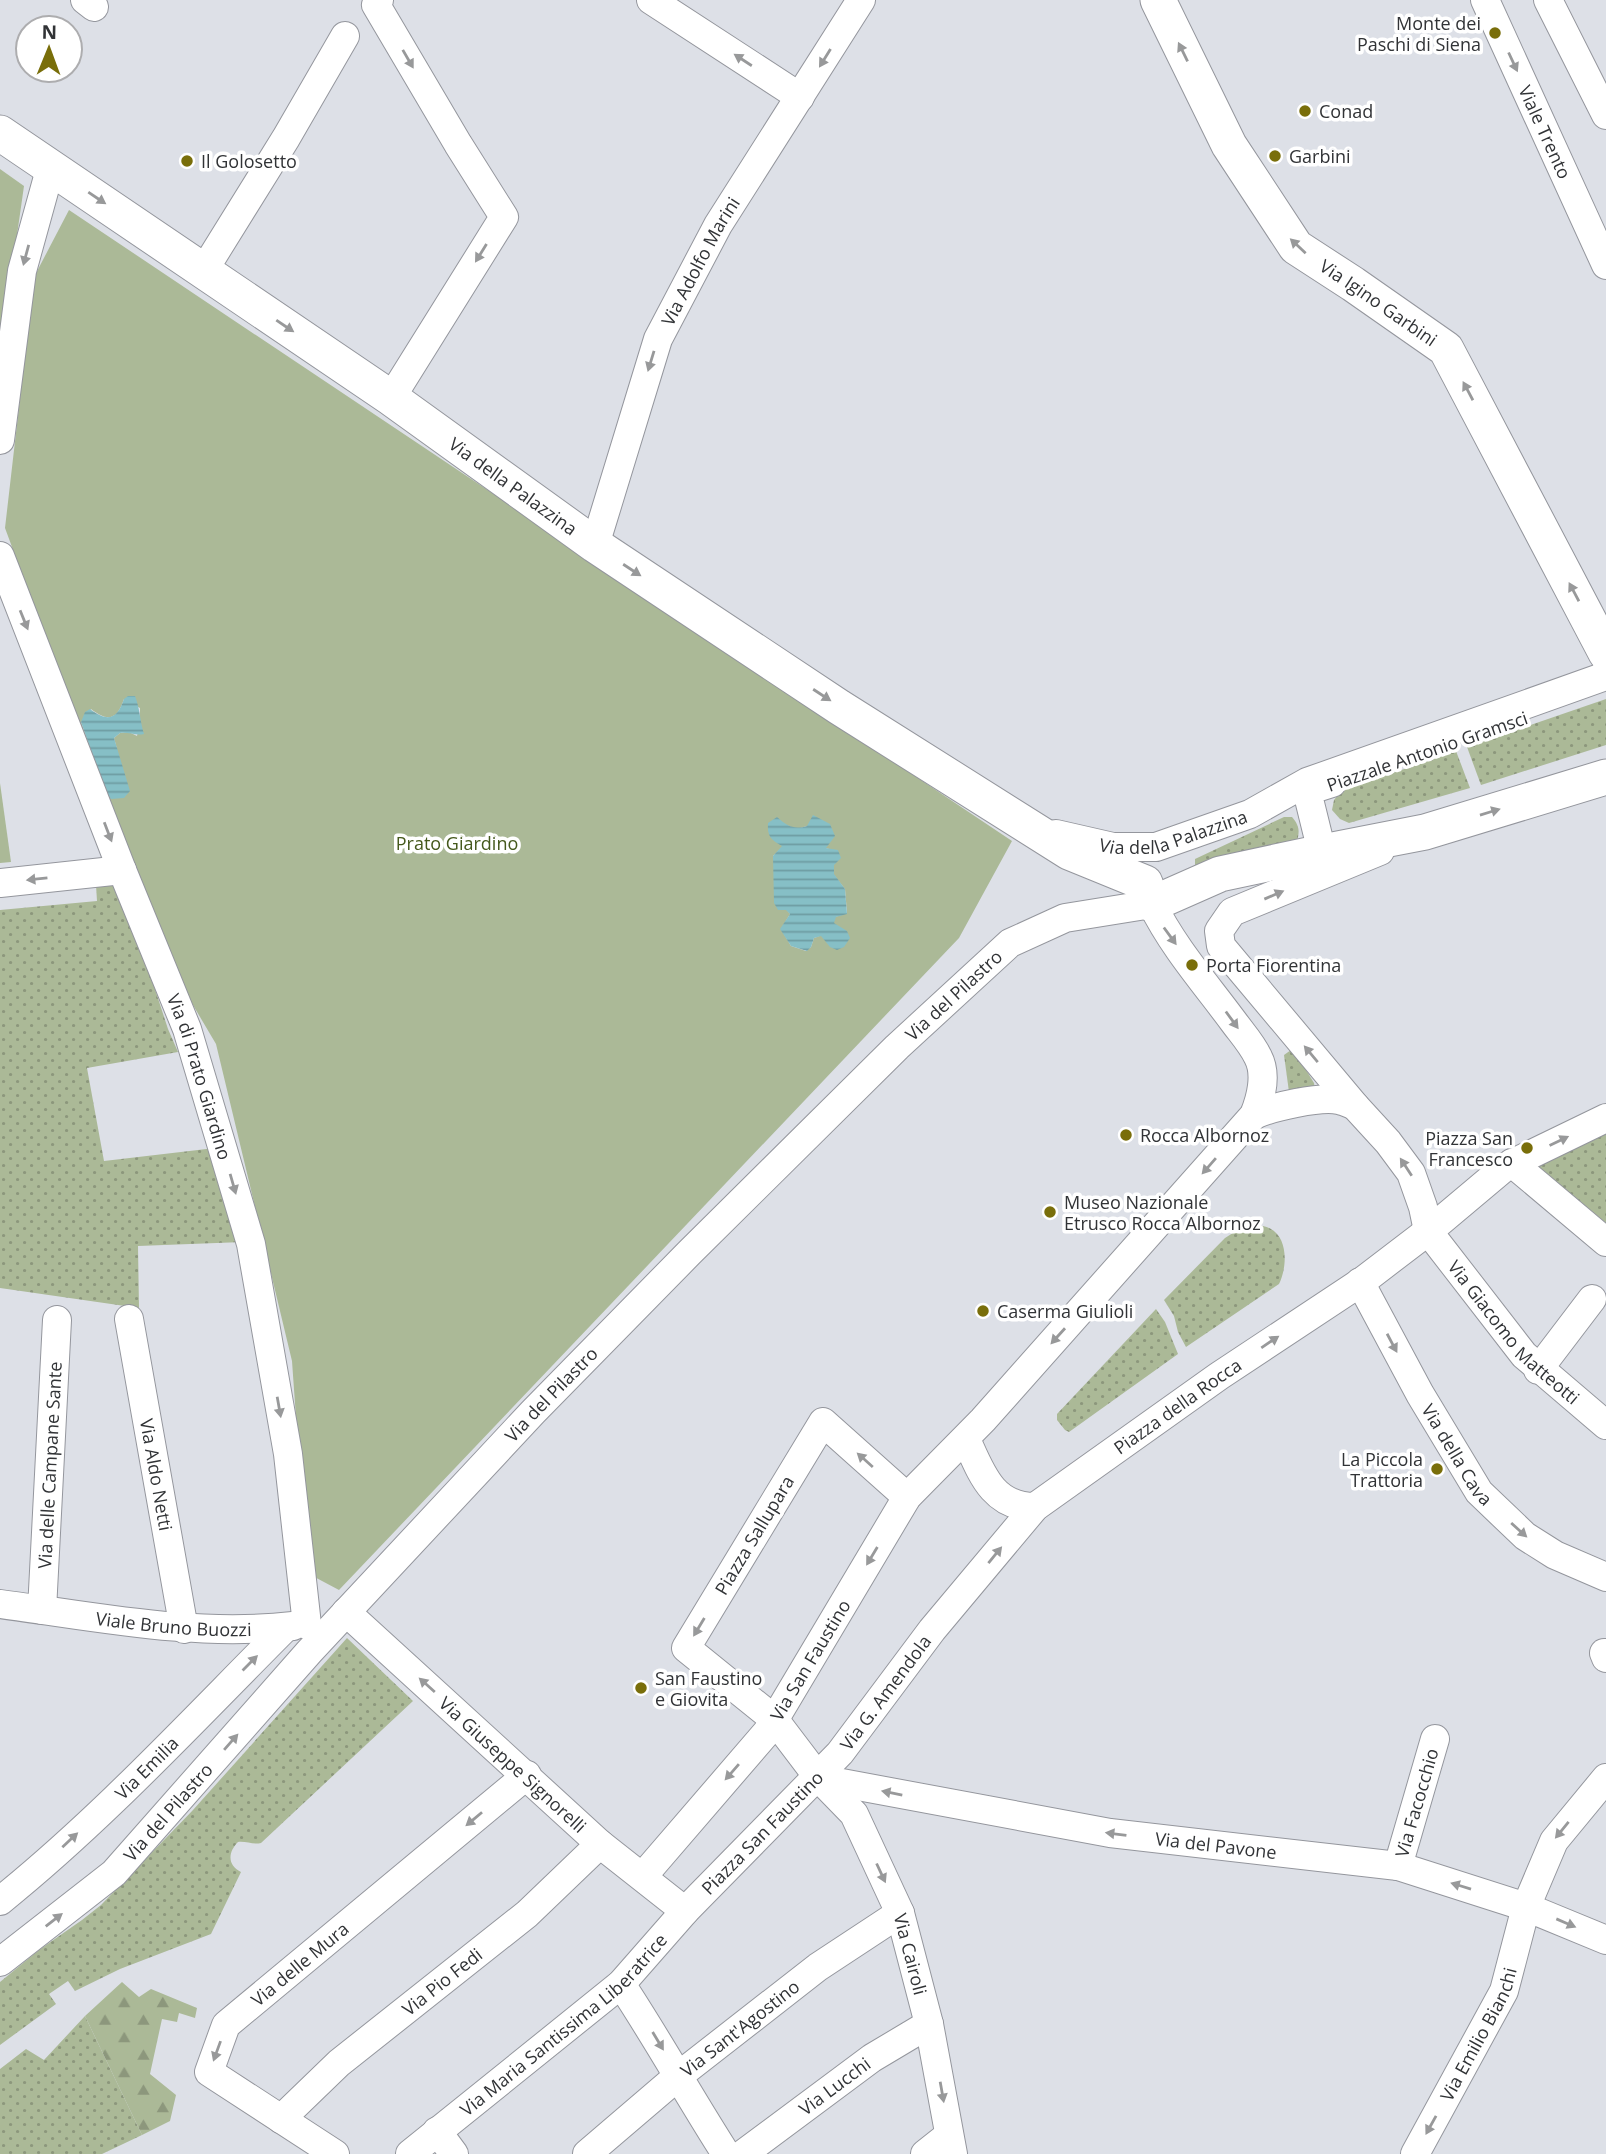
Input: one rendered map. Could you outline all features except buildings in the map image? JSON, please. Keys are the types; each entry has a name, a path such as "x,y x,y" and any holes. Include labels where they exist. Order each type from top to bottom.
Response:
{"main road":[{"name":"Via Igino Garbini","path":"1158,0 1229,145 1296,247 1446,349 1606,653"},
{"name":"Via della Palazzina","path":"0,133 391,398 595,545 839,707 1069,852 1145,883 1152,904"},
{"path":"1152,904 1220,874 1425,832 1606,777"}],"street":[{"path":"379,0 376,5 504,217 391,398"},
{"path":"651,0 800,97"},
{"name":"Via Adolfo Marini","path":"595,545 658,340 718,225 861,0"},
{"name":"Viale Trento","path":"1485,0 1606,265"},
{"path":"1548,0 1606,115"},
{"path":"204,270 286,138 345,36"},
{"path":"0,440 22,271 51,166"},
{"name":"Via di Prato Giardino","path":"0,556 187,1029 250,1244 288,1454 296,1626"},
{"name":"Piazzale Antonio Gramsci","path":"1307,782 1603,677 1606,671"},
{"name":"Piazzale Antonio Gramsci","path":"1322,852 1307,791 1606,691"},
{"name":"Via della Palazzina","path":"1032,828 1113,847 1156,847 1250,814 1307,782"},
{"path":"1425,832 1232,912 1220,931 1222,946 1388,1142 1411,1173 1428,1231"},
{"path":"0,883 122,870"},
{"path":"907,1497 966,1439 1254,1115 1260,1101 1262,1083 1259,1058 1165,931 1152,904"},
{"name":"Via del Pilastro","path":"0,1962 114,1873 346,1612 533,1412 689,1252 897,1047 1010,943 1065,918 1152,904"},
{"path":"1254,1115 1267,1109 1324,1099 1338,1099 1355,1106"},
{"path":"1606,1118 1513,1163 1606,1242"},
{"name":"Piazza della Rocca","path":"952,1608 1035,1507 1219,1376 1360,1282 1513,1163"},
{"name":"Via Giacomo Matteotti","path":"1428,1231 1524,1355 1538,1370 1606,1425"},
{"name":"Via della Cava","path":"1360,1282 1420,1394 1479,1492 1525,1536 1555,1555 1606,1577"},
{"path":"1538,1370 1592,1299"},
{"name":"Via Aldo Netti","path":"129,1319 184,1629"},
{"name":"Via delle Campane Sante","path":"42,1610 57,1320"},
{"name":"Piazza Sallupara","path":"774,1719 686,1648 823,1422 907,1497"},
{"path":"966,1439 981,1472 997,1494 1019,1507 1035,1507"},
{"name":"Via San Faustino","path":"643,1876 767,1732 907,1497"},
{"name":"Viale Bruno Buozzi","path":"0,1604 184,1629 296,1626 346,1612"},
{"name":"Via G. Amendola","path":"818,1777 952,1608"},
{"name":"Via Giuseppe Signorelli","path":"346,1612 600,1844 685,1911"},
{"name":"Via Emilia","path":"0,1901 126,1789 296,1626"},
{"name":"Piazza San Faustino","path":"685,1911 818,1777 774,1719"},
{"name":"Via Facocchio","path":"1398,1866 1435,1739"},
{"name":"Via delle Mura","path":"335,2154 209,2072 226,2025 527,1775"},
{"name":"Via del Pavone","path":"818,1777 1110,1833 1398,1866 1526,1907 1606,1940"},
{"name":"Via Cairoli","path":"818,1777 854,1814 900,1913 929,2024 951,2144"},
{"name":"Via Emilio Bianchi","path":"1415,2154 1504,1991 1526,1907 1554,1841 1606,1778"},
{"name":"Via Pio Fedi","path":"281,2119 339,2063 527,1914 600,1844"},
{"name":"Via Maria Santissima Liberatrice","path":"410,2154 621,1984 685,1911"},
{"name":"Via Sant'Agostino","path":"587,2154 677,2077 818,1967 900,1913"},
{"path":"621,1984 726,2154"},
{"name":"Via Lucchi","path":"743,2154 872,2058 929,2024"},
{"path":"438,2131 454,2154"},
{"path":"925,2154 951,2144"}],"green space":[{"path":"0,169 24,186 0,354"},
{"name":"Prato Giardino","path":"69,210 1012,841 959,938 339,1590 307,1573 292,1361 216,1044 161,951 5,528 34,277","holes":["124,699 140,708 140,722 137,736 129,732 120,733 114,738 117,749 106,793 81,722 91,709 102,716 115,715","786,825 797,829 807,826 826,848 832,850 834,875 845,889 847,913 835,917 825,933 814,938 811,947 806,951 791,946 781,929 790,914 773,856 783,846"]},
{"path":"1606,699 1606,745 1481,785 1467,747"},
{"path":"1456,751 1470,788 1349,823 1340,819 1332,810 1334,800 1341,791"},
{"path":"0,783 11,862 0,863"},
{"path":"1284,817 1292,817 1296,823 1299,831 1297,841 1195,866 1195,859"},
{"path":"96,885 116,885 125,897 178,1052 87,1068 104,1161 215,1148 243,1242 138,1246 139,1308 0,1288 0,910 97,901"},
{"path":"1291,1050 1295,1052 1315,1089 1289,1092 1284,1055"},
{"path":"1606,1131 1606,1223 1536,1165"},
{"path":"1247,1224 1269,1228 1280,1238 1285,1262 1279,1284 1186,1347 1174,1316 1164,1300 1225,1238"},
{"path":"1156,1309 1165,1322 1178,1354 1069,1432 1065,1430 1057,1420 1057,1414"},
{"path":"347,1638 413,1701 261,1843 238,1842 230,1858 233,1866 241,1872 211,1934 120,1969 75,1991 68,1981 49,1994 56,2004 0,2045 0,1982 101,1905 193,1810"},
{"path":"122,1982 139,1997 151,1989 197,2008 195,2018 179,2013 177,2022 162,2019 150,2074 176,2095 170,2121 142,2135 85,2016"},
{"path":"85,2016 142,2135 102,2154 0,2154 0,2069 26,2049 44,2060"}],"water":[{"path":"128,696 135,696 144,734 120,733 114,738 130,791 124,798 111,799 106,793 81,722 85,712 90,709 106,717 115,715"},
{"path":"813,815 830,824 835,836 826,848 838,850 841,858 834,865 834,874 845,889 847,914 836,917 834,923 847,931 850,938 844,947 837,950 830,947 821,936 814,938 807,951 791,946 780,929 790,914 786,910 778,910 774,903 773,856 782,846 770,837 768,823 777,817 798,828 807,826"}],"place":[{"name":"Monte dei Paschi di Siena","path":"1495,33"},
{"name":"Conad","path":"1305,111"},
{"name":"Garbini","path":"1275,156"},
{"name":"Il Golosetto","path":"187,161"},
{"name":"Porta Fiorentina","path":"1192,965"},
{"name":"Rocca Albornoz","path":"1126,1135"},
{"name":"Piazza San Francesco","path":"1527,1148"},
{"name":"Museo Nazionale Etrusco Rocca Albornoz","path":"1050,1212"},
{"name":"Caserma Giulioli","path":"983,1311"},
{"name":"La Piccola Trattoria","path":"1437,1469"},
{"name":"San Faustino e Giovita","path":"641,1688"}]}
